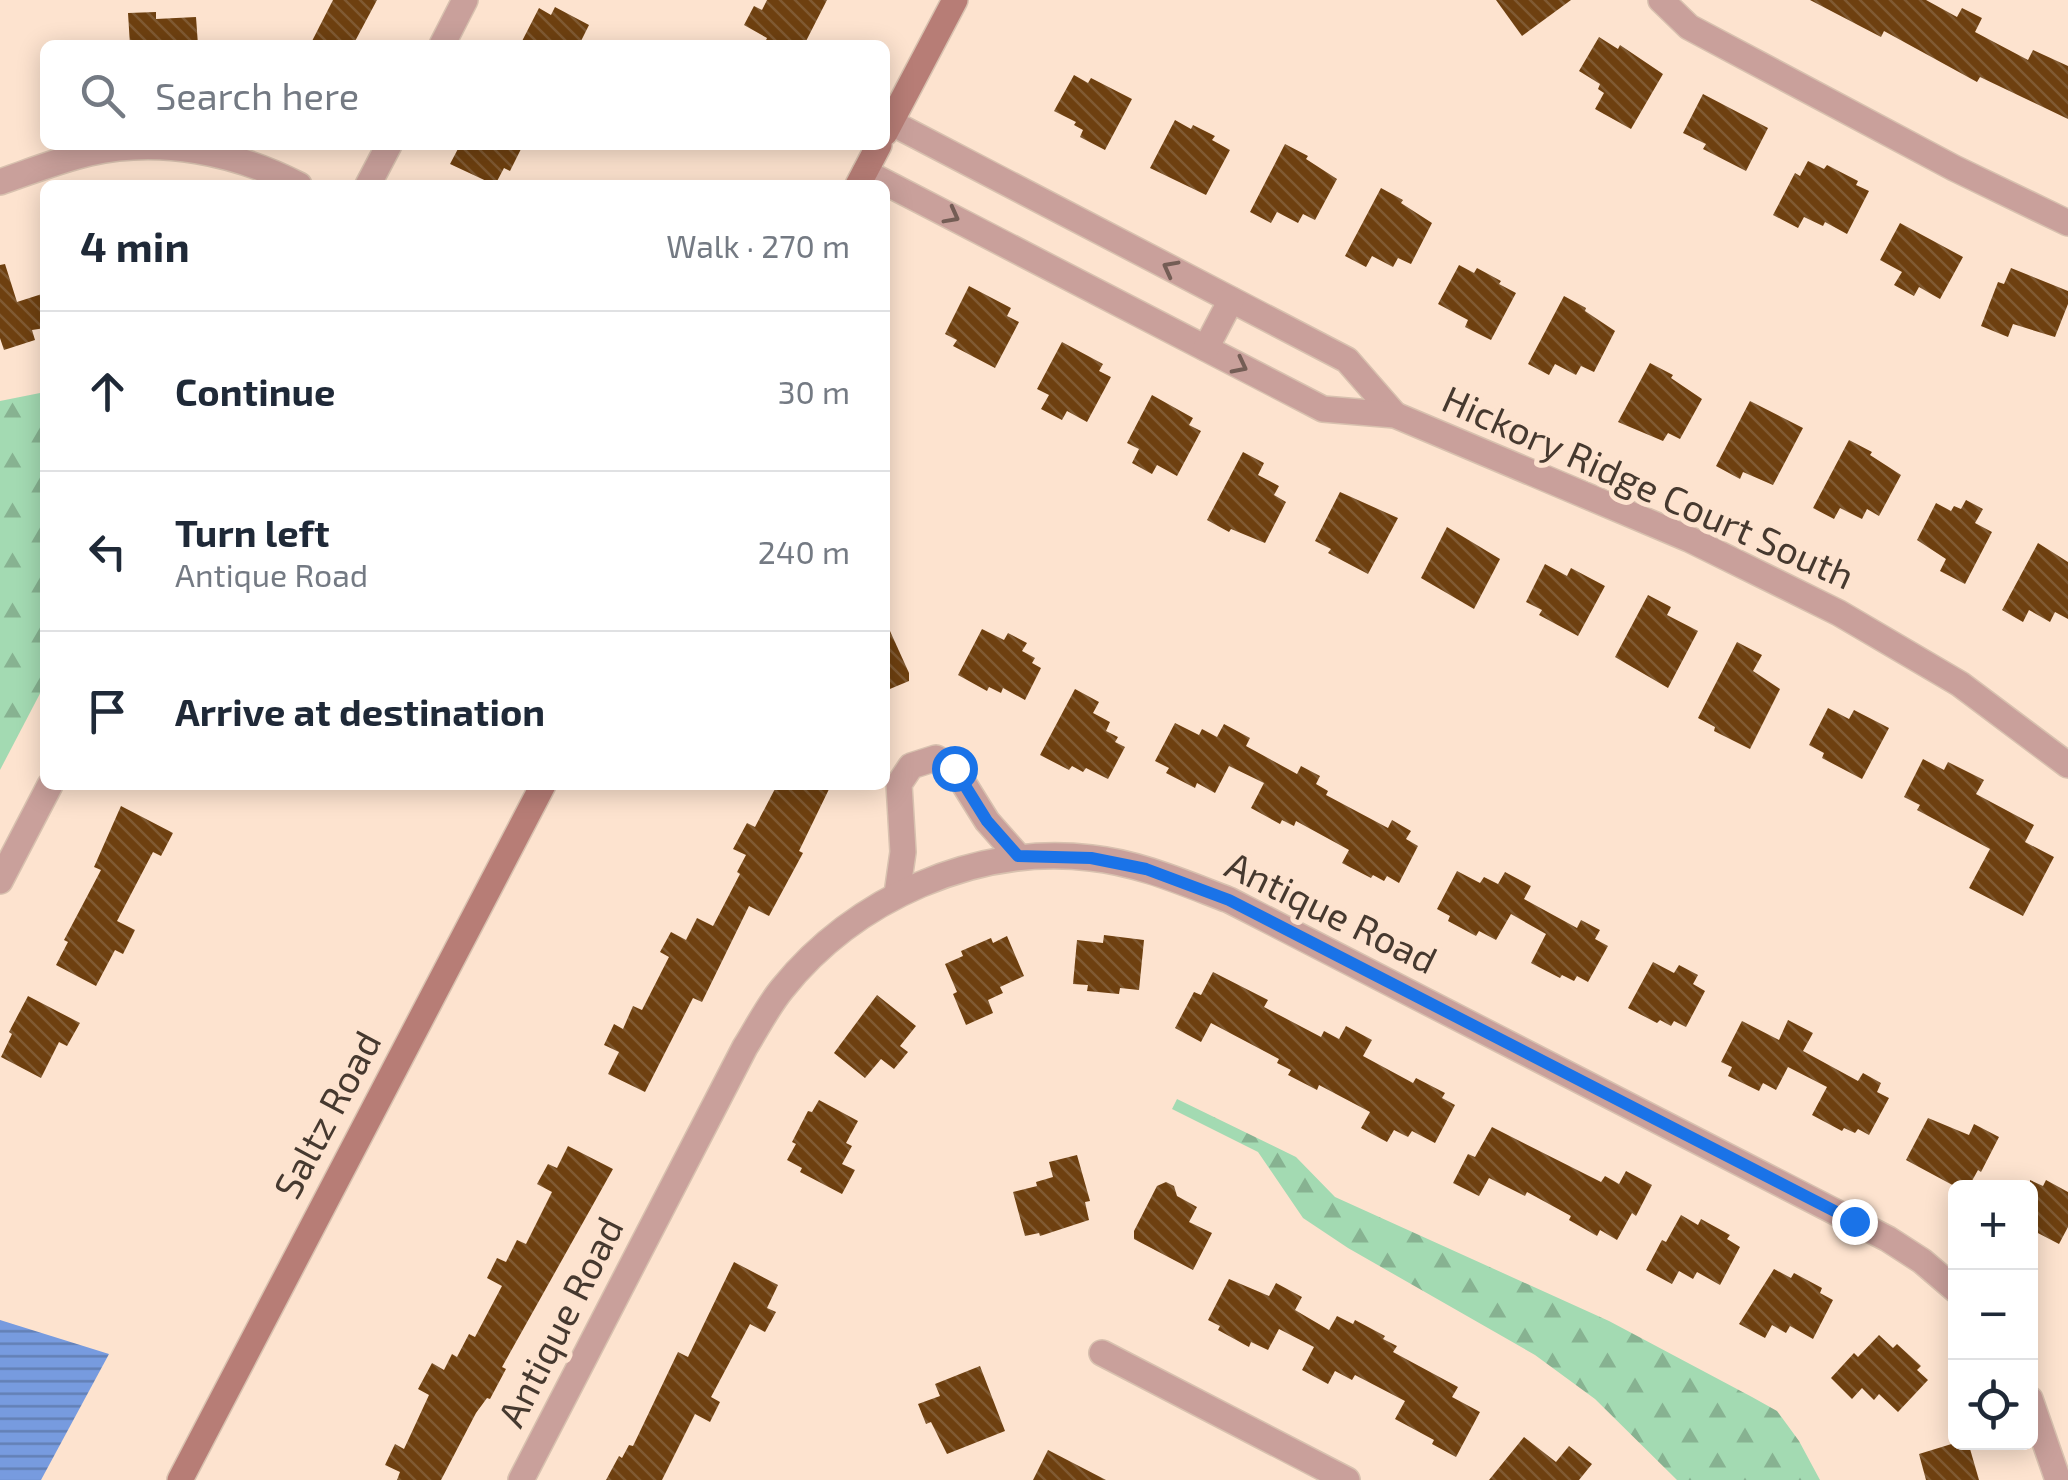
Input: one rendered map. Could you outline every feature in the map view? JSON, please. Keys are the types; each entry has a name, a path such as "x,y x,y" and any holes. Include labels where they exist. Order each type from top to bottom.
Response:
{"street":[{"path":"445,40 466,0"},
{"path":"890,123 954,0"},
{"path":"1660,0 1689,27 1954,168 2068,223"},
{"name":"Hickory Ridge Court South","path":"890,135 1347,360 1395,415"},
{"path":"0,182 90,153 112,150"},
{"path":"202,150 240,160 287,180"},
{"path":"371,180 386,150"},
{"path":"861,178 876,150"},
{"name":"Hickory Ridge Court South","path":"890,192 1323,408 1395,415 1689,540 1839,613 1960,684 2068,765"},
{"path":"1206,348 1231,300"},
{"path":"897,894 903,852 899,784 912,766 936,758 954,768 987,821 1018,856"},
{"path":"0,881 47,790"},
{"name":"Saltz Road","path":"180,1480 541,790"},
{"name":"Antique Road","path":"521,1480 745,1046 782,989 835,936 897,894 966,867 1018,856 1091,858 1146,869 1229,900 1888,1239 1948,1283"},
{"path":"1102,1353 1347,1480"},
{"path":"2038,1419 2061,1476"}],"green space":[{"path":"40,393 40,694 0,770 0,401"},
{"path":"1177,1099 1296,1157 1335,1197 1609,1321 1777,1411 1820,1480 1677,1480 1595,1399 1535,1355 1303,1218 1258,1152 1172,1109"}],"water":[{"path":"0,1320 109,1354 41,1480 0,1480"}],"building":[{"path":"333,0 377,0 356,40 313,40"},
{"path":"767,0 827,0 807,40 766,40 744,25 754,6 762,10"},
{"path":"1496,0 1571,0 1522,36"},
{"path":"1810,0 1926,0 1957,17 1962,8 1982,18 1975,32 2028,60 2033,50 2068,66 2068,119 1980,77 1977,82 1884,31 1881,37"},
{"path":"555,7 589,25 582,40 523,40 539,8 551,15"},
{"path":"156,12 156,19 196,17 198,40 130,40 128,13"},
{"path":"1599,37 1618,49 1620,45 1663,74 1631,129 1595,109 1604,93 1598,89 1600,84 1579,71"},
{"path":"1074,75 1088,83 1091,78 1132,99 1105,150 1080,137 1083,130 1074,125 1076,122 1054,111"},
{"path":"1703,94 1768,128 1746,171 1703,149 1706,144 1683,133"},
{"path":"1175,120 1215,136 1212,140 1230,150 1206,195 1150,168"},
{"path":"1285,144 1337,179 1315,220 1303,214 1298,223 1277,212 1271,223 1250,212"},
{"path":"457,150 520,150 510,171 504,168 498,180 484,180 450,164"},
{"path":"1808,161 1824,169 1827,165 1869,191 1847,234 1825,222 1823,226 1804,217 1798,228 1773,215 1795,173 1800,176"},
{"path":"1381,188 1432,223 1411,264 1398,258 1393,267 1372,256 1366,267 1345,256"},
{"path":"1900,223 1963,257 1940,299 1919,287 1914,296 1894,285 1902,272 1880,260"},
{"path":"5,264 17,302 40,295 40,329 32,330 35,340 4,350 0,338 0,265"},
{"path":"1459,265 1474,273 1477,268 1516,293 1491,340 1465,327 1468,320 1438,304"},
{"path":"2011,268 2068,291 2068,304 2055,337 2013,324 2008,337 1981,326 1998,282 2004,284"},
{"path":"969,286 1011,308 1007,316 1019,322 995,368 953,346 957,340 945,334"},
{"path":"1564,296 1615,331 1594,372 1581,366 1576,375 1555,364 1549,375 1528,364"},
{"path":"1062,342 1103,364 1099,371 1111,377 1087,422 1067,411 1062,420 1041,409 1049,395 1037,389"},
{"path":"1650,363 1673,375 1671,378 1702,399 1680,439 1668,433 1663,441 1618,422"},
{"path":"1152,395 1193,418 1189,425 1201,431 1177,476 1157,465 1152,474 1132,463 1139,449 1127,443"},
{"path":"1750,401 1803,428 1773,485 1743,472 1740,479 1716,466"},
{"path":"1849,440 1901,475 1879,516 1867,509 1862,519 1840,508 1834,519 1813,508"},
{"path":"1243,452 1264,463 1258,475 1279,486 1274,495 1286,502 1265,543 1231,529 1229,532 1207,520"},
{"path":"1340,492 1398,518 1368,574 1328,553 1331,549 1315,541"},
{"path":"1966,500 1983,509 1975,523 1992,532 1965,584 1940,571 1946,559 1917,540 1936,503 1951,511 1954,506 1961,509"},
{"path":"1447,527 1500,559 1474,609 1421,578"},
{"path":"2038,543 2068,562 2068,619 2055,612 2050,622 2029,610 2023,622 2002,610"},
{"path":"1545,564 1567,576 1571,568 1605,586 1578,636 1539,615 1542,610 1526,602"},
{"path":"1648,595 1671,607 1667,615 1698,631 1668,688 1615,657"},
{"path":"982,629 1004,640 1008,633 1027,643 1022,651 1035,658 1032,663 1041,668 1025,700 1003,688 1001,693 989,687 987,691 958,675"},
{"path":"890,631 909,673 909,681 890,689"},
{"path":"1737,642 1762,655 1753,671 1780,689 1750,749 1698,718"},
{"path":"1075,689 1099,702 1093,713 1110,722 1106,731 1118,737 1115,742 1125,747 1108,779 1086,768 1083,772 1072,766 1069,770 1040,755"},
{"path":"1828,708 1849,719 1854,710 1889,728 1862,779 1822,758 1824,753 1809,745"},
{"path":"1175,723 1199,735 1202,729 1217,737 1224,724 1250,738 1246,746 1297,774 1301,766 1320,776 1316,784 1328,791 1326,795 1388,828 1392,820 1411,831 1406,839 1418,846 1399,883 1387,876 1384,881 1373,875 1371,878 1342,863 1349,850 1296,821 1294,826 1282,820 1280,824 1251,808 1264,783 1229,766 1215,793 1166,773 1169,768 1155,761"},
{"path":"1923,759 1944,770 1948,762 1984,780 1976,794 2034,825 2025,842 2054,857 2023,916 1969,888 1990,849 1917,810 1920,805 1904,797"},
{"path":"774,790 829,790 799,851 803,853 769,916 749,906 702,1002 693,998 645,1092 608,1074 619,1052 604,1045 614,1024 623,1029 633,1006 642,1010 669,957 660,952 671,932 686,940 697,918 713,926 746,855 733,849 747,823 755,827"},
{"path":"121,806 173,833 161,856 153,852 117,921 135,930 123,954 115,950 96,986 56,965 68,942 64,940 101,870 94,867"},
{"path":"1457,871 1480,883 1484,877 1498,884 1505,872 1531,886 1524,899 1577,928 1581,920 1600,930 1595,939 1608,946 1588,982 1577,976 1574,981 1562,975 1560,978 1531,963 1546,934 1511,914 1496,940 1479,931 1476,936 1448,921 1450,916 1437,909"},
{"path":"1104,935 1144,940 1139,990 1120,988 1119,994 1087,991 1088,985 1073,984 1077,940 1103,943"},
{"path":"1007,936 1024,976 1000,987 1003,993 988,1000 993,1013 966,1025 945,964 963,956 961,951 991,938 993,943"},
{"path":"1653,962 1674,973 1679,965 1698,975 1693,984 1705,991 1686,1027 1674,1021 1671,1026 1660,1020 1657,1023 1628,1008"},
{"path":"1213,972 1268,1000 1264,1007 1321,1037 1324,1031 1339,1039 1346,1026 1372,1040 1363,1056 1413,1083 1416,1078 1445,1093 1442,1098 1455,1105 1435,1143 1412,1131 1408,1137 1394,1130 1387,1142 1361,1128 1370,1112 1319,1085 1317,1090 1288,1075 1291,1070 1277,1063 1279,1059 1211,1023 1201,1042 1175,1028 1194,992 1201,995"},
{"path":"877,995 916,1026 900,1046 908,1052 894,1069 881,1059 865,1078 834,1053"},
{"path":"28,996 80,1023 67,1046 59,1042 41,1078 1,1057"},
{"path":"1788,1020 1813,1033 1803,1051 1858,1081 1863,1073 1881,1083 1877,1092 1889,1098 1869,1135 1858,1129 1855,1133 1844,1128 1842,1131 1812,1115 1827,1087 1788,1067 1776,1090 1763,1083 1759,1091 1728,1076 1732,1067 1721,1062 1742,1021 1779,1040"},
{"path":"819,1100 858,1121 846,1143 852,1146 842,1164 855,1170 842,1194 800,1172 802,1168 787,1160 808,1111 812,1112"},
{"path":"1928,1118 1969,1135 1974,1124 1999,1137 1981,1172 1978,1170 1972,1180 1948,1183 1906,1160"},
{"path":"1492,1127 1601,1182 1605,1176 1619,1184 1626,1171 1652,1185 1636,1216 1632,1213 1617,1240 1600,1230 1597,1236 1569,1220 1571,1216 1527,1192 1525,1196 1489,1178 1479,1196 1453,1183 1468,1154 1475,1157"},
{"path":"568,1146 613,1169 502,1367 506,1369 490,1399 476,1413 441,1480 397,1480 400,1472 385,1465 395,1444 404,1449 429,1395 418,1389 432,1363 444,1370 452,1354 457,1357 469,1334 475,1337 502,1286 487,1278 497,1258 506,1262 517,1240 526,1244 552,1192 537,1184 548,1164 557,1168"},
{"path":"1077,1155 1090,1201 1085,1202 1089,1220 1040,1236 1025,1236 1013,1192 1053,1177 1049,1162"},
{"path":"2046,1180 2068,1192 2068,1227 2059,1244 2038,1233 2038,1184 2043,1186"},
{"path":"1166,1182 1174,1186 1177,1196 1197,1207 1189,1222 1212,1233 1193,1270 1134,1239 1134,1231 1157,1186"},
{"path":"1681,1215 1698,1225 1701,1219 1730,1235 1727,1239 1740,1247 1720,1285 1697,1272 1693,1279 1679,1271 1672,1284 1646,1270"},
{"path":"734,1262 778,1285 767,1308 776,1312 765,1332 750,1324 711,1397 720,1402 710,1422 695,1414 662,1480 606,1480 619,1456 622,1458 629,1445 633,1446 678,1352 688,1357"},
{"path":"1774,1269 1791,1278 1794,1273 1822,1288 1820,1293 1833,1300 1813,1339 1790,1326 1786,1333 1772,1325 1765,1338 1739,1324"},
{"path":"1229,1279 1269,1296 1276,1283 1302,1297 1295,1310 1329,1330 1337,1316 1353,1324 1355,1320 1397,1346 1393,1352 1458,1387 1452,1397 1480,1412 1456,1457 1395,1419 1405,1401 1355,1375 1352,1380 1335,1371 1328,1384 1302,1370 1314,1347 1279,1329 1268,1350 1251,1342 1249,1347 1218,1330 1220,1326 1208,1320"},
{"path":"1879,1335 1893,1348 1897,1344 1921,1366 1917,1370 1928,1380 1898,1412 1879,1394 1874,1400 1862,1388 1852,1399 1831,1378 1854,1353 1858,1357"},
{"path":"980,1366 1005,1431 947,1454 931,1422 926,1424 918,1404 940,1396 935,1384"},
{"path":"1524,1437 1556,1462 1569,1446 1592,1464 1579,1480 1489,1480"},
{"path":"1948,1445 1948,1450 1970,1450 1979,1480 1926,1480 1919,1454"},
{"path":"1048,1450 1106,1480 1033,1480"}],"route":[{"path":"954,768 987,821 1018,856 1091,858 1146,869 1229,900 1854,1221"}]}
